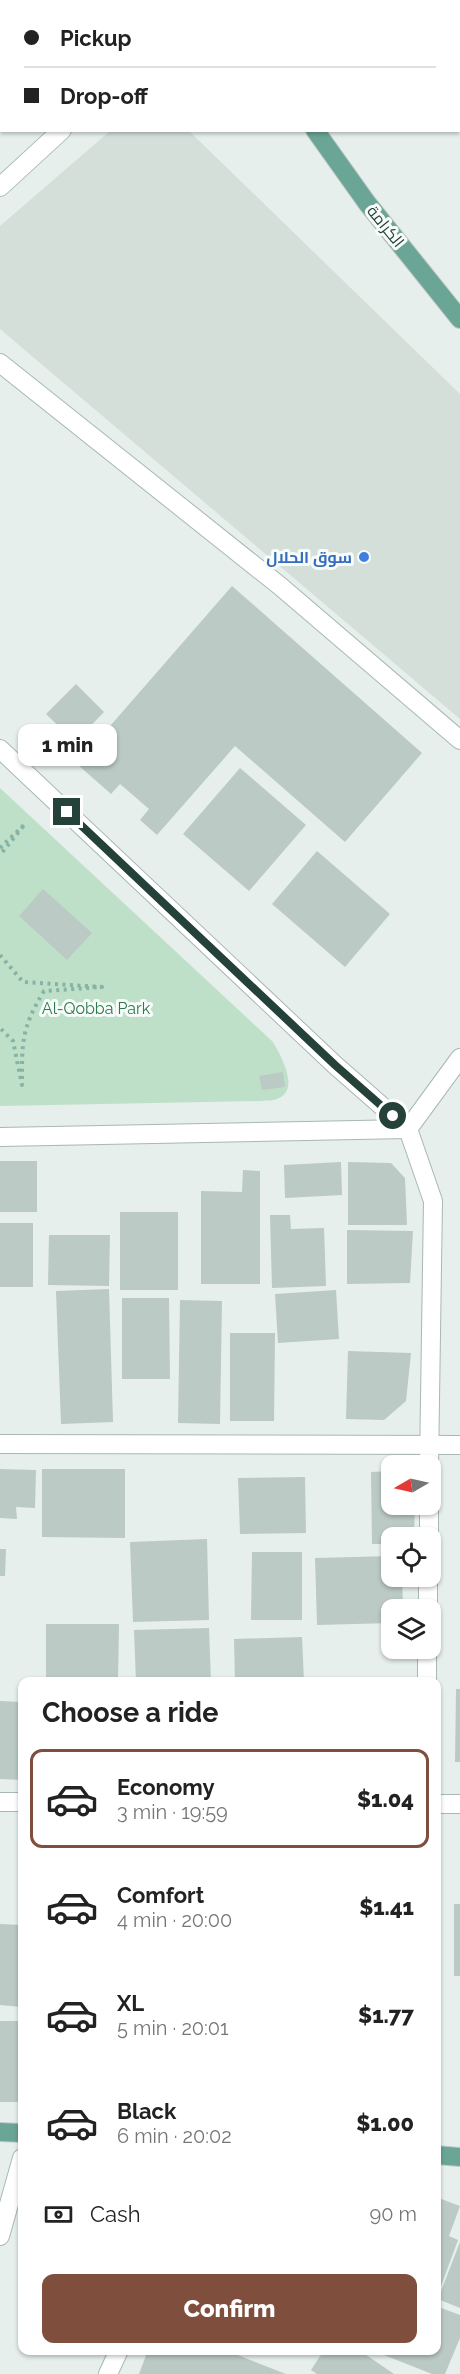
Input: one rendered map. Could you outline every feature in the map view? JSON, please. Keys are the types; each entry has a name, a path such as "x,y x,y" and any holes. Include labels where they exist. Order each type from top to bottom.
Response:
{"main road":[{"name":"الكرامة","path":"316,132 367,203 460,319"},
{"path":"0,2132 18,2133"},
{"path":"441,2155 460,2157"}],"street":[{"path":"0,187 60,132"},
{"path":"0,363 280,586 460,740"},
{"path":"0,749 335,1065 408,1129 433,1201 430,1455"},
{"path":"408,1129 460,1058"},
{"path":"0,1137 408,1129"},
{"path":"0,1444 460,1445"},
{"path":"427,1659 427,1677"},
{"path":"0,1802 18,1802"},
{"path":"441,1804 460,1804"},
{"path":"0,2236 18,2172"},
{"path":"108,2374 117,2355"}],"path":[{"path":"0,848 25,824 0,855"},
{"path":"0,955 23,982 102,987 44,991 29,1016 22,1042 22,1085 13,1041 0,1028"}],"shaded area":[{"name":"سوق الحلال","path":"109,132 190,132 460,394 460,719 0,329 0,226"}],"green space":[{"name":"Al-Qobba Park","path":"0,788 273,1042 287,1072 288,1088 284,1095 275,1100 262,1101 0,1106"}],"building":[{"path":"232,586 422,753 345,842 235,746 157,835 140,820 149,809 120,784 111,794 77,764"},
{"path":"76,684 104,712 75,742 46,714"},
{"path":"240,768 306,825 249,891 183,834"},
{"path":"317,851 390,914 345,967 272,904"},
{"path":"43,889 92,933 67,960 19,916"},
{"path":"283,1072 285,1087 262,1090 259,1076"},
{"path":"0,1161 37,1161 37,1212 0,1212"},
{"path":"341,1162 342,1195 285,1198 284,1165"},
{"path":"348,1162 391,1163 405,1178 407,1225 348,1225"},
{"path":"243,1170 260,1171 260,1284 201,1284 201,1191 242,1192"},
{"path":"120,1212 178,1212 178,1290 120,1290"},
{"path":"270,1215 290,1215 291,1229 324,1228 326,1286 272,1288"},
{"path":"0,1223 33,1223 33,1287 0,1287"},
{"path":"347,1230 413,1231 410,1283 347,1284"},
{"path":"49,1235 110,1235 109,1286 48,1285"},
{"path":"109,1289 113,1422 61,1424 56,1291"},
{"path":"336,1290 339,1339 278,1343 275,1294"},
{"path":"122,1298 169,1298 170,1379 122,1379"},
{"path":"180,1300 222,1301 220,1424 178,1423"},
{"path":"230,1333 275,1333 274,1421 230,1421"},
{"path":"348,1351 411,1353 406,1401 384,1420 346,1419"},
{"path":"0,1469 36,1470 35,1508 16,1507 17,1519 0,1518"},
{"path":"42,1469 125,1469 125,1538 42,1537"},
{"path":"371,1472 381,1472 381,1515 415,1515 414,1527 381,1527 381,1544 372,1544"},
{"path":"305,1477 306,1533 240,1534 238,1478"},
{"path":"207,1539 209,1620 133,1622 130,1542"},
{"path":"0,1549 6,1549 5,1576 0,1576"},
{"path":"252,1552 302,1552 302,1620 251,1620"},
{"path":"381,1556 381,1587 402,1587 403,1599 381,1599 381,1623 317,1625 315,1558"},
{"path":"46,1624 119,1624 118,1677 46,1677"},
{"path":"209,1628 211,1677 136,1677 134,1630"},
{"path":"302,1637 304,1677 235,1677 234,1639"},
{"path":"456,1689 460,1689 460,1762 455,1762"},
{"path":"0,1701 18,1702 18,1780 0,1779"},
{"path":"454,1904 460,1904 460,1976 454,1976"},
{"path":"0,1924 18,1925 18,2007 0,2005"},
{"path":"0,2021 18,2021 18,2102 0,2102"},
{"path":"441,2199 460,2206 449,2236 458,2240 441,2286"},
{"path":"460,2242 460,2308 441,2300 441,2291"},
{"path":"441,2308 460,2315 460,2338 445,2374 432,2374 384,2355 441,2355"},
{"path":"146,2355 238,2355 286,2374 139,2374"},
{"path":"321,2355 366,2355 394,2374 317,2374 311,2370"}],"place":[{"name":"سوق الحلال","path":"364,557"}],"route":[{"path":"67,812 335,1065 393,1116"}]}
